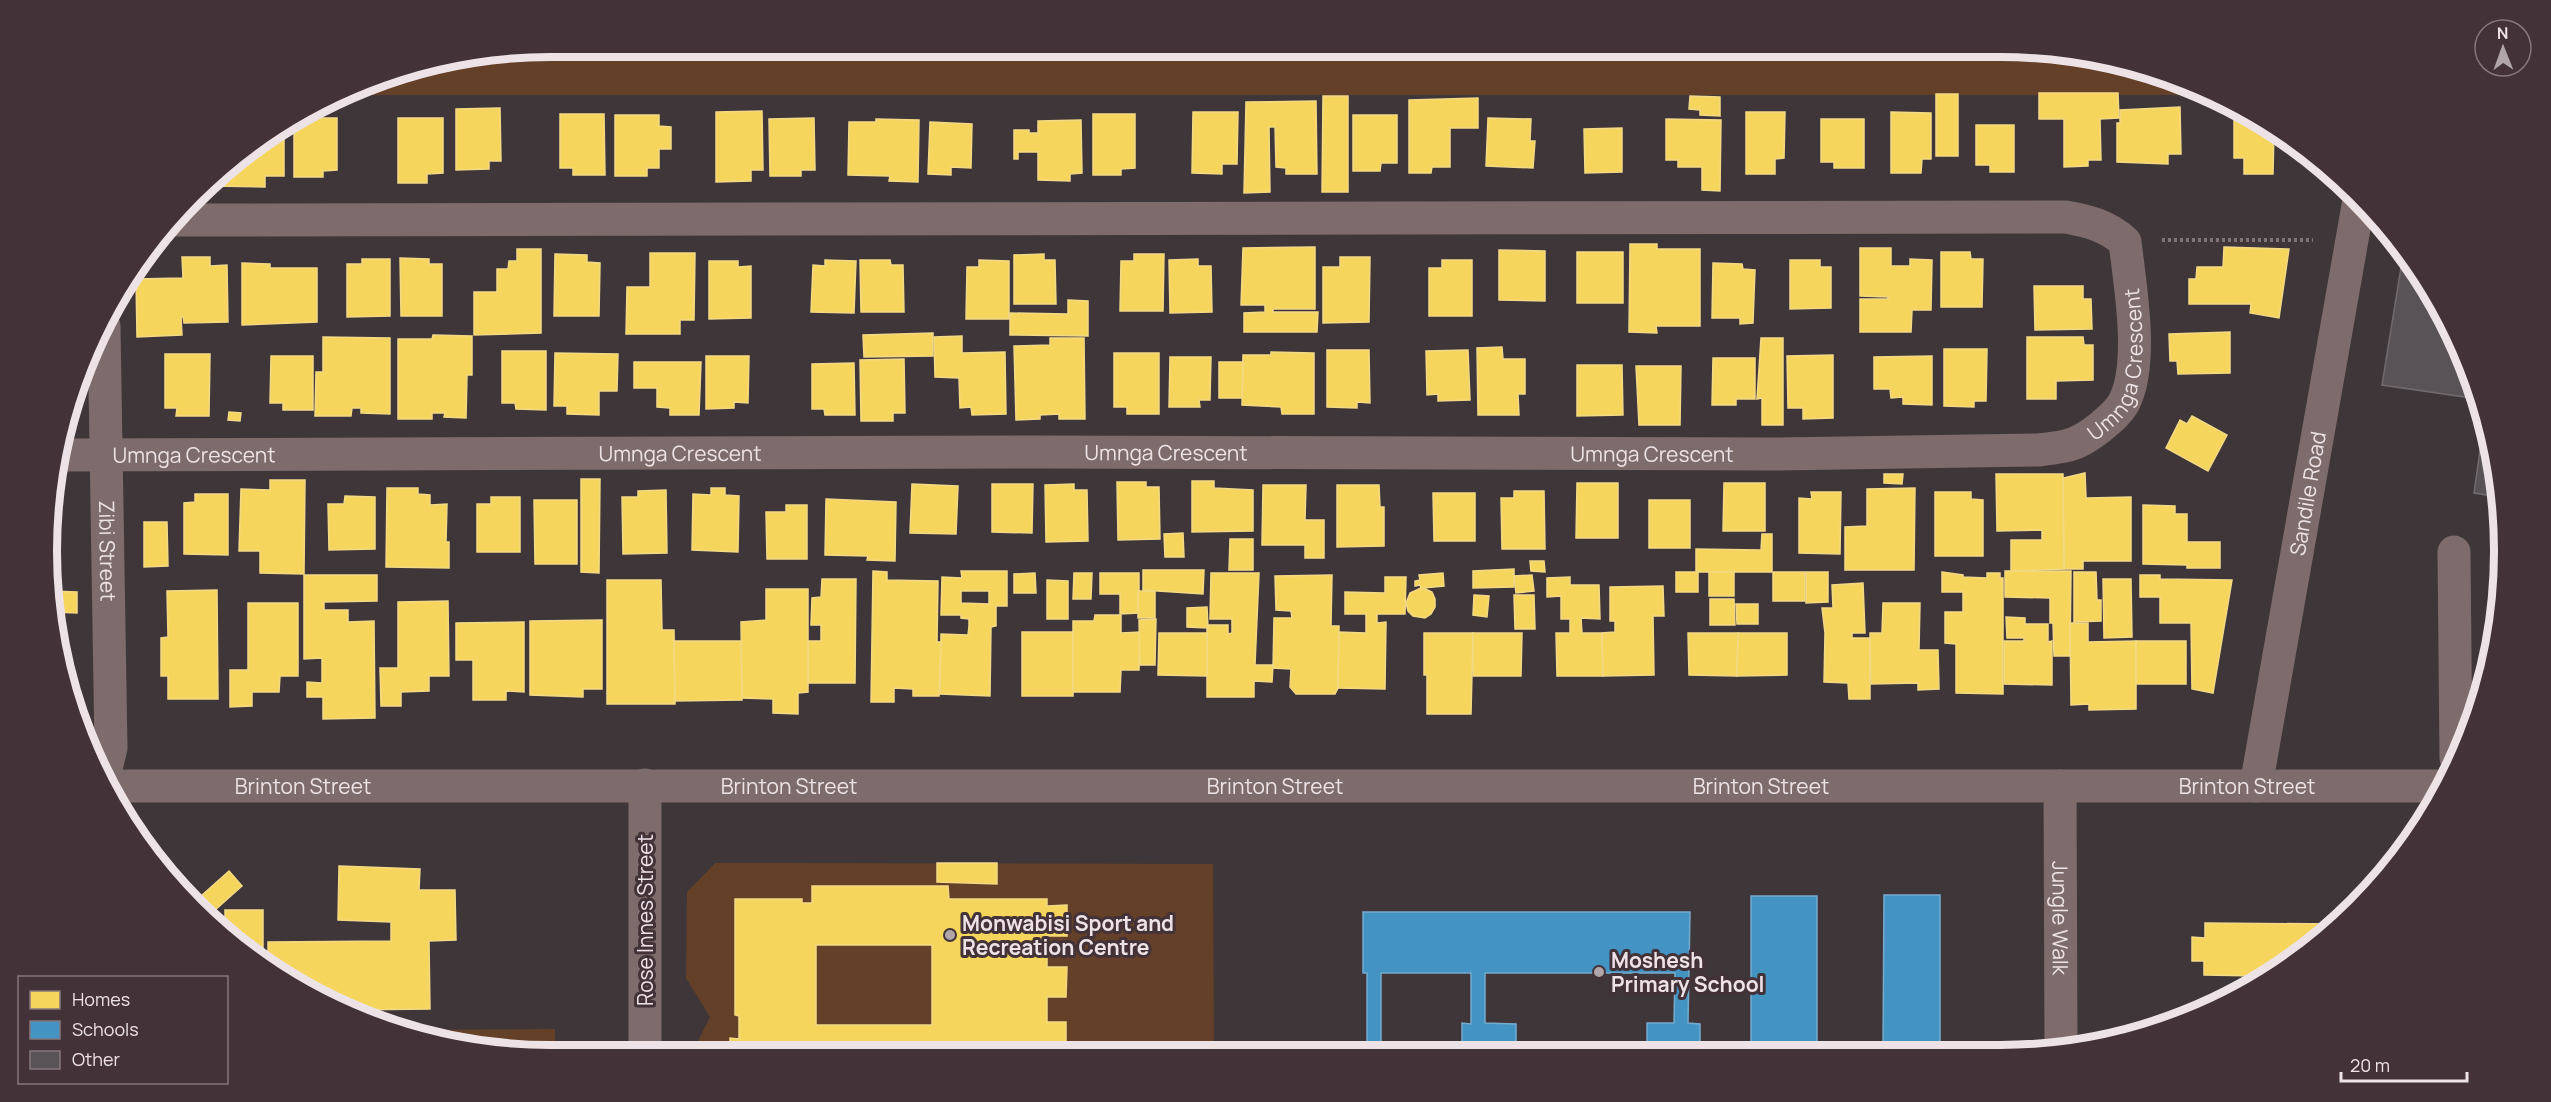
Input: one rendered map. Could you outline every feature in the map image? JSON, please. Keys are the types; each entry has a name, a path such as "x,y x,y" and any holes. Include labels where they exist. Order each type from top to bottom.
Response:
{"street":[{"name":"Sandile Road","path":"2256,786 2358,211"},
{"path":"185,220 2039,216 2088,221 2116,233 2125,242"},
{"name":"Umnga Crescent","path":"66,455 1030,452 1776,454 2038,450 2067,446 2088,437 2110,420 2125,400 2132,380 2134,355 2125,242"},
{"name":"Zibi Street","path":"104,341 111,748 107,766"},
{"path":"2454,552 2456,740"},
{"name":"Rose Innes Street","path":"645,785 645,1045"},
{"name":"Brinton Street","path":"117,786 2434,786"},
{"name":"Jungle Walk","path":"2061,786 2061,1041"}],"path":[{"path":"2125,242 2178,239 2353,240"}],"shaded area":[{"path":"551,57 2000,57 2064,61 2096,66 2159,83 2189,95 362,95 392,83 455,66 519,58"},
{"name":"Monwabisi Sport and Recreation Centre","path":"715,863 1213,864 1214,1045 696,1045 710,1017 686,978 687,892"},
{"path":"555,1029 555,1045 487,1041 430,1030"}],"building: Homes":[{"path":"2039,93 2118,93 2119,118 2100,119 2101,160 2088,160 2088,166 2064,167 2064,119 2039,119"},
{"path":"1936,94 1958,94 1958,156 1936,156"},
{"path":"1323,96 1348,96 1348,192 1322,192"},
{"path":"1690,96 1720,97 1720,116 1700,115 1700,110 1689,109"},
{"path":"1478,98 1478,128 1450,128 1450,167 1432,167 1431,173 1409,173 1409,100"},
{"path":"1316,101 1317,174 1286,174 1286,168 1276,167 1275,127 1269,127 1270,192 1244,193 1246,102"},
{"path":"2180,107 2181,154 2168,154 2168,164 2117,162 2117,123 2120,123 2120,110"},
{"path":"500,108 501,161 489,161 489,169 456,170 456,109"},
{"path":"762,111 763,170 751,170 751,181 716,182 716,112"},
{"path":"1193,112 1238,112 1237,164 1222,164 1222,174 1192,173"},
{"path":"1746,112 1785,112 1784,158 1775,159 1775,174 1746,174"},
{"path":"1891,112 1931,113 1931,159 1922,159 1921,173 1891,173"},
{"path":"560,114 604,114 605,175 573,175 573,168 560,168"},
{"path":"1093,114 1135,114 1135,168 1121,169 1121,175 1093,175"},
{"path":"615,115 659,115 659,126 671,127 671,149 659,149 659,168 647,168 647,176 615,176"},
{"path":"1353,115 1397,115 1397,163 1381,163 1380,171 1353,171"},
{"path":"2234,116 2274,140 2273,174 2244,174 2244,158 2234,158"},
{"path":"314,118 337,118 337,170 323,171 323,177 294,177 294,129"},
{"path":"398,118 443,118 443,173 427,174 427,183 398,183"},
{"path":"814,118 815,170 801,170 801,176 770,176 769,119"},
{"path":"1488,118 1531,119 1530,141 1535,141 1533,168 1486,166"},
{"path":"876,119 919,120 918,182 889,181 890,176 848,175 849,122 876,122"},
{"path":"1666,119 1721,120 1720,191 1702,190 1702,167 1678,167 1678,160 1666,160"},
{"path":"1821,119 1864,119 1864,168 1834,168 1834,162 1821,162"},
{"path":"1081,120 1082,173 1070,174 1070,181 1038,180 1038,152 1018,152 1018,159 1014,159 1014,130 1029,130 1029,133 1038,133 1038,121"},
{"path":"930,122 972,124 971,168 951,167 951,175 928,174"},
{"path":"1976,125 2014,125 2014,172 1990,172 1990,165 1976,165"},
{"path":"1622,128 1622,172 1585,173 1584,129"},
{"path":"284,136 284,176 265,176 265,187 219,186 250,159"},
{"path":"1630,244 1657,244 1657,249 1700,249 1700,326 1656,326 1657,333 1629,332"},
{"path":"1315,247 1315,309 1273,309 1273,312 1318,312 1317,332 1244,332 1244,313 1265,312 1265,305 1241,305 1243,248"},
{"path":"2224,247 2289,249 2279,318 2250,313 2251,304 2189,304 2189,279 2196,279 2197,267 2223,267"},
{"path":"1860,248 1891,248 1891,266 1910,266 1910,259 1932,260 1931,310 1912,310 1911,332 1860,332 1860,299 1888,299 1888,297 1860,296"},
{"path":"517,249 541,249 541,333 474,335 474,292 497,292 497,269 508,269 509,261 517,261"},
{"path":"1499,250 1545,251 1545,301 1499,300"},
{"path":"1577,252 1623,252 1623,303 1577,303"},
{"path":"1941,252 1970,252 1971,259 1983,259 1982,307 1941,307"},
{"path":"650,253 695,253 694,320 680,320 680,334 626,334 627,287 650,287"},
{"path":"555,254 587,255 587,262 600,263 599,316 554,316"},
{"path":"1044,254 1044,260 1055,260 1056,304 1014,304 1014,255"},
{"path":"1134,254 1164,254 1163,311 1120,311 1121,261 1134,261"},
{"path":"182,257 210,257 210,266 227,265 228,322 184,323 181,317 182,335 137,337 136,283 139,279 183,278"},
{"path":"1340,257 1370,257 1369,322 1323,323 1323,267 1340,267"},
{"path":"400,258 429,259 429,264 442,264 442,316 401,316"},
{"path":"362,259 390,259 390,316 347,317 347,264 362,264"},
{"path":"1198,259 1198,266 1211,266 1212,312 1170,313 1169,260"},
{"path":"825,260 856,261 854,313 811,312 813,265 825,266"},
{"path":"860,260 890,260 891,265 903,265 904,312 861,312"},
{"path":"979,260 1009,261 1009,319 966,319 967,267 979,267"},
{"path":"1442,260 1472,260 1472,316 1429,316 1429,268 1442,268"},
{"path":"1790,260 1820,260 1820,267 1831,267 1831,308 1790,309"},
{"path":"709,261 738,261 738,267 751,266 751,318 709,319"},
{"path":"242,263 270,264 270,268 317,268 317,322 242,325"},
{"path":"1713,263 1742,264 1743,269 1755,270 1753,323 1740,324 1740,318 1712,318"},
{"path":"2034,286 2083,286 2083,299 2091,299 2092,329 2035,330"},
{"path":"1068,300 1088,301 1088,336 1010,335 1010,313 1068,314"},
{"path":"2230,332 2230,373 2178,374 2177,361 2170,361 2169,334"},
{"path":"933,333 933,356 864,357 863,335"},
{"path":"433,335 472,336 472,375 467,375 466,418 444,417 445,413 432,413 432,419 398,419 398,339 432,339"},
{"path":"962,336 962,353 1005,352 1006,414 972,415 971,407 960,408 959,378 935,377 934,337"},
{"path":"323,337 390,338 390,414 361,413 361,408 352,408 351,416 315,416 316,372 323,372"},
{"path":"2027,337 2083,337 2084,345 2093,345 2093,380 2056,381 2056,399 2027,399"},
{"path":"1050,338 1084,338 1085,419 1059,419 1059,414 1040,415 1040,419 1016,420 1014,346 1050,345"},
{"path":"1761,338 1783,338 1783,425 1762,425 1762,398 1757,399"},
{"path":"1502,347 1503,359 1525,359 1525,394 1518,394 1519,415 1478,415 1477,348"},
{"path":"1944,349 1987,349 1986,401 1974,401 1974,407 1944,406"},
{"path":"1327,350 1369,350 1370,403 1357,402 1357,408 1327,407"},
{"path":"1468,350 1470,400 1438,401 1438,394 1427,395 1426,351"},
{"path":"502,351 546,351 546,410 516,409 515,403 502,403"},
{"path":"1271,352 1314,353 1314,414 1282,414 1281,407 1242,405 1243,355 1271,355"},
{"path":"555,353 618,354 617,391 599,391 599,415 567,414 567,406 554,406"},
{"path":"1114,353 1159,353 1159,414 1127,414 1127,407 1114,407"},
{"path":"165,354 210,354 209,416 176,416 177,408 165,408"},
{"path":"1833,355 1833,418 1803,419 1803,408 1788,408 1787,356"},
{"path":"271,356 313,356 313,410 283,410 283,403 270,403"},
{"path":"706,356 749,356 748,403 734,402 734,408 706,409"},
{"path":"1932,356 1932,405 1903,404 1903,397 1891,398 1890,389 1874,389 1874,357"},
{"path":"1170,357 1211,357 1210,400 1199,400 1200,407 1169,407"},
{"path":"1713,358 1755,358 1755,399 1736,399 1736,405 1712,405"},
{"path":"904,359 905,413 893,413 893,421 861,421 860,360"},
{"path":"634,362 701,362 699,415 670,415 670,408 657,407 657,388 634,388"},
{"path":"1219,362 1243,362 1242,398 1219,398"},
{"path":"854,363 855,415 825,415 824,409 812,409 812,364"},
{"path":"1577,365 1622,365 1623,415 1577,416"},
{"path":"1636,366 1681,366 1680,425 1639,425"},
{"path":"229,412 241,413 240,421 228,420"},
{"path":"2192,416 2227,435 2208,471 2166,448 2180,420 2187,424"},
{"path":"2085,473 2086,498 2131,497 2131,561 2083,561 2083,569 2064,569 2063,478"},
{"path":"1884,474 1903,474 1902,484 1884,483"},
{"path":"1996,474 2063,474 2064,569 2011,571 2011,540 2042,540 2042,530 1997,531"},
{"path":"581,479 600,479 599,573 581,572"},
{"path":"270,480 305,480 304,574 260,573 260,551 239,551 241,489 270,490"},
{"path":"1192,481 1214,481 1214,488 1253,490 1253,531 1192,532"},
{"path":"1117,482 1146,482 1146,487 1159,487 1160,539 1118,540"},
{"path":"1577,483 1618,483 1618,538 1576,538"},
{"path":"1724,483 1765,483 1765,531 1723,531"},
{"path":"912,484 958,486 956,534 910,533"},
{"path":"992,484 1033,484 1032,533 992,532"},
{"path":"1074,484 1074,490 1087,490 1088,541 1046,542 1045,485"},
{"path":"1263,485 1306,485 1305,520 1324,520 1324,558 1305,558 1305,545 1262,545"},
{"path":"1337,485 1379,485 1380,507 1384,507 1384,546 1337,547"},
{"path":"387,488 418,488 418,494 430,495 430,505 447,504 446,542 449,542 449,568 386,567"},
{"path":"711,488 725,488 725,495 739,496 738,552 692,550 693,494 711,495"},
{"path":"1915,488 1914,570 1845,570 1845,527 1867,526 1867,489"},
{"path":"666,490 667,553 623,554 622,497 638,497 638,491"},
{"path":"1514,491 1544,491 1545,549 1502,549 1501,498 1514,498"},
{"path":"1811,492 1841,492 1840,554 1799,553 1799,498 1812,499"},
{"path":"1935,492 1971,492 1971,499 1983,500 1983,556 1935,556"},
{"path":"1433,493 1475,493 1475,541 1434,541"},
{"path":"195,494 228,494 228,555 184,554 184,503 195,502"},
{"path":"345,496 375,497 375,549 329,550 328,504 344,504"},
{"path":"491,497 520,497 520,552 477,552 477,504 491,504"},
{"path":"826,499 896,502 895,561 867,560 868,556 825,555"},
{"path":"534,500 577,500 577,564 535,564"},
{"path":"1649,500 1690,500 1690,548 1649,548"},
{"path":"786,505 807,505 807,559 767,559 766,512 786,512"},
{"path":"2143,505 2175,506 2175,514 2187,514 2187,542 2220,542 2220,568 2143,564"},
{"path":"144,522 167,522 168,566 144,567"},
{"path":"1183,533 1184,557 1165,557 1164,534"},
{"path":"1762,534 1772,534 1772,572 1696,572 1696,549 1761,550"},
{"path":"1230,539 1253,539 1253,570 1229,570"},
{"path":"1530,561 1544,561 1545,572 1531,571"},
{"path":"1514,569 1514,587 1473,588 1473,571"},
{"path":"1143,570 1204,570 1203,594 1143,590"},
{"path":"873,571 887,572 887,580 938,581 937,642 941,642 939,696 913,696 913,689 894,688 894,702 871,702"},
{"path":"961,571 1007,571 1007,606 996,606 996,626 991,627 990,696 940,694 941,634 968,635 969,626 969,619 961,618 961,615 941,615 942,577 962,578","holes":["961,591 989,591 989,604 961,603"]},
{"path":"2005,571 2071,571 2070,656 2054,656 2050,598 2005,597"},
{"path":"1676,572 1698,572 1698,592 1676,592"},
{"path":"1709,572 1734,572 1734,596 1709,596"},
{"path":"1773,572 1805,572 1805,601 1773,601"},
{"path":"1806,572 1828,572 1828,602 1806,603"},
{"path":"1942,572 1963,575 1963,577 1987,578 1987,573 2000,573 2000,578 2003,578 2003,694 1956,693 1956,644 1945,643 1945,612 1963,612 1963,592 1942,592"},
{"path":"2074,572 2096,572 2097,600 2101,600 2101,621 2074,622"},
{"path":"1035,573 1036,593 1014,593 1014,574"},
{"path":"1074,573 1092,573 1091,599 1073,599"},
{"path":"1100,573 1139,573 1139,613 1120,614 1120,594 1100,594"},
{"path":"1211,573 1259,573 1255,665 1273,665 1272,682 1254,681 1254,697 1207,697 1207,625 1228,625 1228,634 1232,633 1232,619 1210,619"},
{"path":"1443,573 1444,586 1423,588 1432,592 1435,599 1435,607 1431,614 1425,618 1413,616 1408,611 1406,603 1410,593 1421,588 1420,585 1415,586 1415,581 1420,580 1419,575"},
{"path":"304,575 377,575 377,601 324,602 324,610 348,610 348,622 374,621 375,718 323,719 323,697 307,697 307,682 322,683 322,658 304,659"},
{"path":"1332,575 1331,626 1339,626 1338,688 1335,694 1296,694 1290,687 1291,669 1273,668 1274,618 1292,618 1291,611 1276,610 1275,576"},
{"path":"1532,575 1534,591 1516,593 1514,576"},
{"path":"2140,575 2160,575 2160,579 2232,580 2213,693 2192,689 2191,623 2160,623 2160,597 2140,597"},
{"path":"1385,577 1406,577 1405,614 1377,614 1377,623 1386,622 1385,689 1338,688 1339,632 1366,633 1366,614 1345,614 1345,592 1385,593"},
{"path":"1570,577 1570,585 1599,585 1600,619 1581,618 1582,633 1602,633 1603,676 1557,676 1556,633 1570,633 1570,619 1561,619 1561,596 1547,597 1547,578"},
{"path":"822,579 856,579 855,683 808,683 808,641 821,641 821,625 811,625 812,598 821,597"},
{"path":"2103,579 2131,579 2132,637 2104,638"},
{"path":"607,580 661,580 662,630 674,630 675,704 607,704"},
{"path":"1047,580 1068,581 1068,619 1047,619"},
{"path":"1863,583 1865,633 1852,633 1852,638 1870,638 1870,699 1849,699 1848,683 1824,682 1825,633 1822,608 1833,608 1832,585"},
{"path":"1663,586 1664,616 1653,616 1654,675 1603,676 1602,633 1615,632 1615,621 1610,621 1610,587"},
{"path":"766,589 808,589 808,692 798,693 798,714 773,713 773,699 742,698 741,622 766,620"},
{"path":"217,590 218,699 168,699 168,676 161,676 161,638 168,637 167,591"},
{"path":"59,591 77,592 77,613 61,612"},
{"path":"1138,591 1155,591 1155,618 1138,618"},
{"path":"1474,595 1489,596 1487,617 1473,615"},
{"path":"1514,595 1534,595 1535,629 1515,629"},
{"path":"1710,599 1734,599 1735,625 1710,625"},
{"path":"448,601 449,676 429,676 429,691 401,692 401,706 381,706 380,668 398,668 398,602"},
{"path":"248,603 298,603 298,676 280,676 279,692 252,692 252,706 230,707 230,670 248,670"},
{"path":"1883,603 1920,603 1919,650 1938,650 1939,689 1918,690 1918,683 1871,684 1870,633 1882,633"},
{"path":"1736,604 1758,604 1758,624 1737,624"},
{"path":"1207,607 1208,628 1187,627 1187,608"},
{"path":"1095,615 1121,615 1121,633 1140,632 1139,670 1121,670 1120,692 1073,692 1073,621 1094,621"},
{"path":"2006,617 2025,618 2025,624 2048,624 2048,642 2052,641 2052,685 2004,684 2004,641 2024,641 2024,638 2007,638"},
{"path":"1156,619 1155,665 1140,665 1139,620"},
{"path":"602,620 602,689 583,689 583,697 530,695 530,621"},
{"path":"524,622 524,692 506,691 506,700 473,700 473,660 456,660 456,623"},
{"path":"2070,623 2088,623 2088,642 2136,641 2136,709 2089,710 2089,704 2071,705"},
{"path":"1022,632 1073,632 1073,696 1022,696"},
{"path":"1159,633 1207,633 1207,676 1158,675"},
{"path":"1424,633 1473,633 1471,714 1427,714"},
{"path":"1473,633 1522,633 1521,676 1473,676"},
{"path":"1688,633 1738,633 1737,676 1689,675"},
{"path":"1738,633 1787,633 1787,675 1737,676"},
{"path":"674,641 741,641 742,700 675,701"},
{"path":"2136,641 2186,641 2186,684 2136,684"},
{"path":"937,863 997,863 997,884 937,882"},
{"path":"339,866 420,869 419,890 455,890 456,940 429,941 430,1009 369,1010 304,979 268,956 268,942 391,941 391,922 338,920"},
{"path":"229,871 242,886 214,911 201,896"},
{"path":"812,886 948,886 949,899 1047,899 1047,906 1067,905 1067,936 1047,936 1047,967 1067,967 1066,997 1047,997 1047,1022 1066,1022 1066,1045 927,1045 928,1043 913,1043 912,1045 730,1045 730,1038 739,1039 739,1016 735,1015 735,899 802,899 802,903 812,903","holes":["816,945 932,945 932,1025 816,1025"]},
{"path":"225,910 263,910 263,952 250,943 225,922"},
{"path":"2205,923 2324,924 2301,943 2252,976 2204,975 2204,961 2192,961 2192,937 2205,938"}],"building: Schools":[{"path":"1884,895 1940,895 1940,1045 1883,1045"},
{"path":"1751,896 1817,896 1817,1045 1751,1045"},
{"path":"1363,912 1690,912 1688,1023 1700,1024 1700,1045 1647,1045 1647,1023 1674,1023 1675,973 1485,973 1485,1023 1516,1024 1516,1045 1462,1045 1462,1023 1471,1024 1471,973 1381,973 1381,1045 1367,1045 1367,973 1363,973"}],"building: Other":[{"path":"2402,264 2428,304 2443,333 2470,398 2382,385"},
{"path":"2481,441 2491,496 2474,493"}],"place":[{"name":"Monwabisi Sport and Recreation Centre","path":"950,935"},
{"name":"Moshesh Primary School","path":"1599,972"}]}
